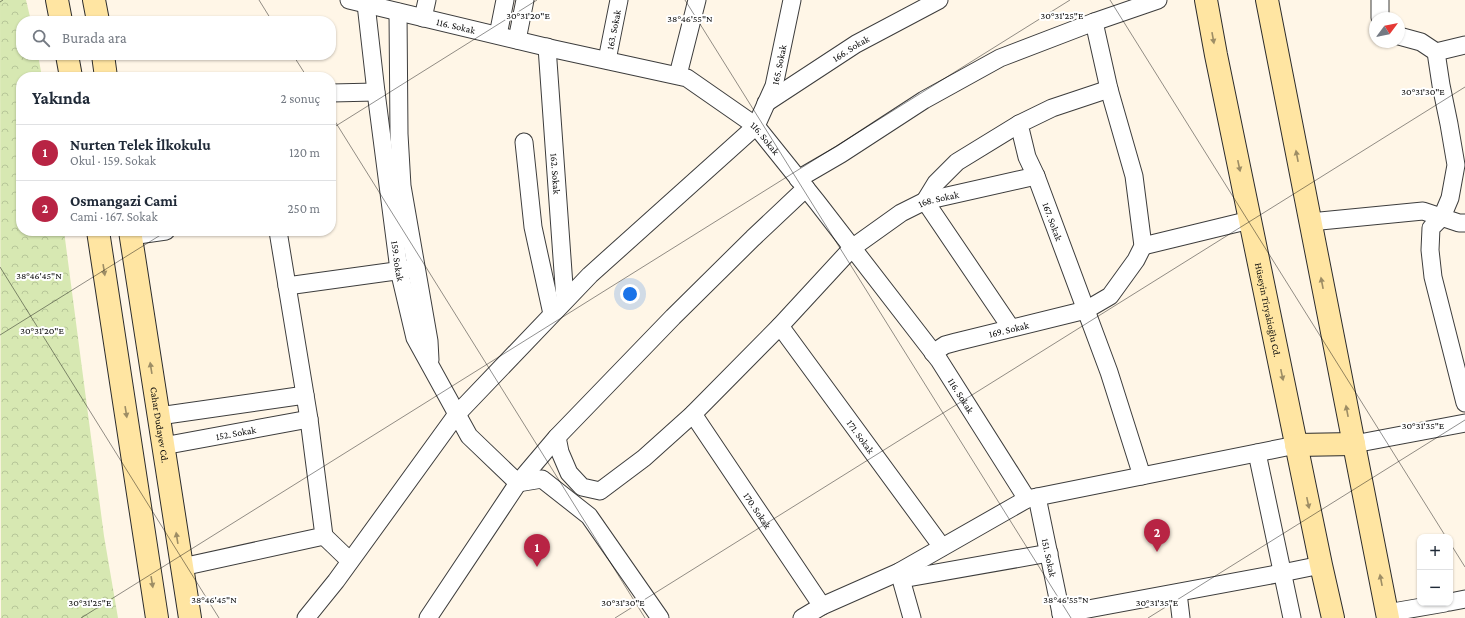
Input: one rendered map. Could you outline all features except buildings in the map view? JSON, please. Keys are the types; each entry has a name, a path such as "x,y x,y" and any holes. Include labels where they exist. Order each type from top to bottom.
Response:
{"street":[{"path":"58,0 60,16"},
{"path":"94,0 97,16"},
{"path":"423,18 426,0"},
{"path":"498,35 505,0"},
{"path":"516,40 525,0"},
{"name":"163. Sokak","path":"607,60 619,0"},
{"path":"678,75 697,0"},
{"name":"165. Sokak","path":"756,126 774,86 792,0"},
{"name":"166. Sokak","path":"766,103 856,44 939,0"},
{"path":"428,618 518,483 557,437 673,317 753,238 802,183 841,154 924,100 1000,58 1094,22 1158,0"},
{"name":"Hüseyin Tiryakioğlu Cd.","path":"1206,0 1296,445 1333,618"},
{"path":"1267,0 1388,616 1432,606"},
{"path":"1380,0 1380,12"},
{"name":"116. Sokak","path":"355,1 516,40 678,75 687,78 756,126 802,183 933,353 1032,498"},
{"name":"159. Sokak","path":"355,1 376,92 399,270 415,338 469,436 518,483"},
{"path":"398,12 399,134 402,186 429,340 430,366"},
{"path":"1094,22 1108,89 1134,176 1143,246 1250,220"},
{"path":"1405,38 1421,42 1436,52 1465,45"},
{"name":"162. Sokak","path":"547,47 565,300"},
{"path":"1436,52 1441,85 1450,124 1456,165 1450,198 1442,217 1431,228 1430,250 1433,276 1465,402"},
{"path":"68,60 70,72"},
{"path":"104,60 105,72"},
{"path":"1011,328 925,201 936,183 957,162 1019,124 1052,108 1108,89"},
{"path":"336,93 376,92"},
{"name":"167. Sokak","path":"1019,124 1027,157 1036,176 1109,372 1142,476"},
{"path":"306,618 350,561 457,414 590,275 756,126"},
{"path":"524,142 534,227 552,314"},
{"name":"168. Sokak","path":"557,437 560,452 569,473 582,487 600,491 644,458 693,414 780,326 852,248 901,213 925,201 1036,176"},
{"path":"1310,222 1423,211 1460,223 1465,223"},
{"path":"99,236 157,618"},
{"name":"Cahar Dudayev Cd.","path":"130,236 190,618"},
{"path":"279,236 309,418 324,536 350,561"},
{"name":"169. Sokak","path":"933,353 945,345 1086,310 1110,296 1136,260 1143,246"},
{"path":"287,286 399,270 416,269"},
{"name":"171. Sokak","path":"780,326 942,547"},
{"path":"158,416 305,395"},
{"name":"170. Sokak","path":"693,414 822,606"},
{"name":"152. Sokak","path":"163,446 309,418"},
{"path":"900,576 942,547 1032,498 1296,445 1354,444 1465,423"},
{"path":"1257,453 1292,618"},
{"path":"518,483 542,479 589,516 660,618"},
{"name":"151. Sokak","path":"1032,498 1049,553 1062,616"},
{"path":"182,567 324,536"},
{"path":"802,618 822,606 900,576 1049,553"},
{"path":"1062,616 1282,574 1321,565"},
{"path":"900,576 912,618"},
{"path":"1178,593 1181,618"},
{"path":"1453,601 1465,599"}],"green space":[{"path":"0,0 26,0 30,16 16,16 16,60 39,60 41,72 16,72 16,236 65,236 104,536 118,618 1,618"}],"place":[{"name":"Osmangazi Cami","path":"1157,552"},
{"name":"Nurten Telek İlkokulu","path":"537,567"}]}
